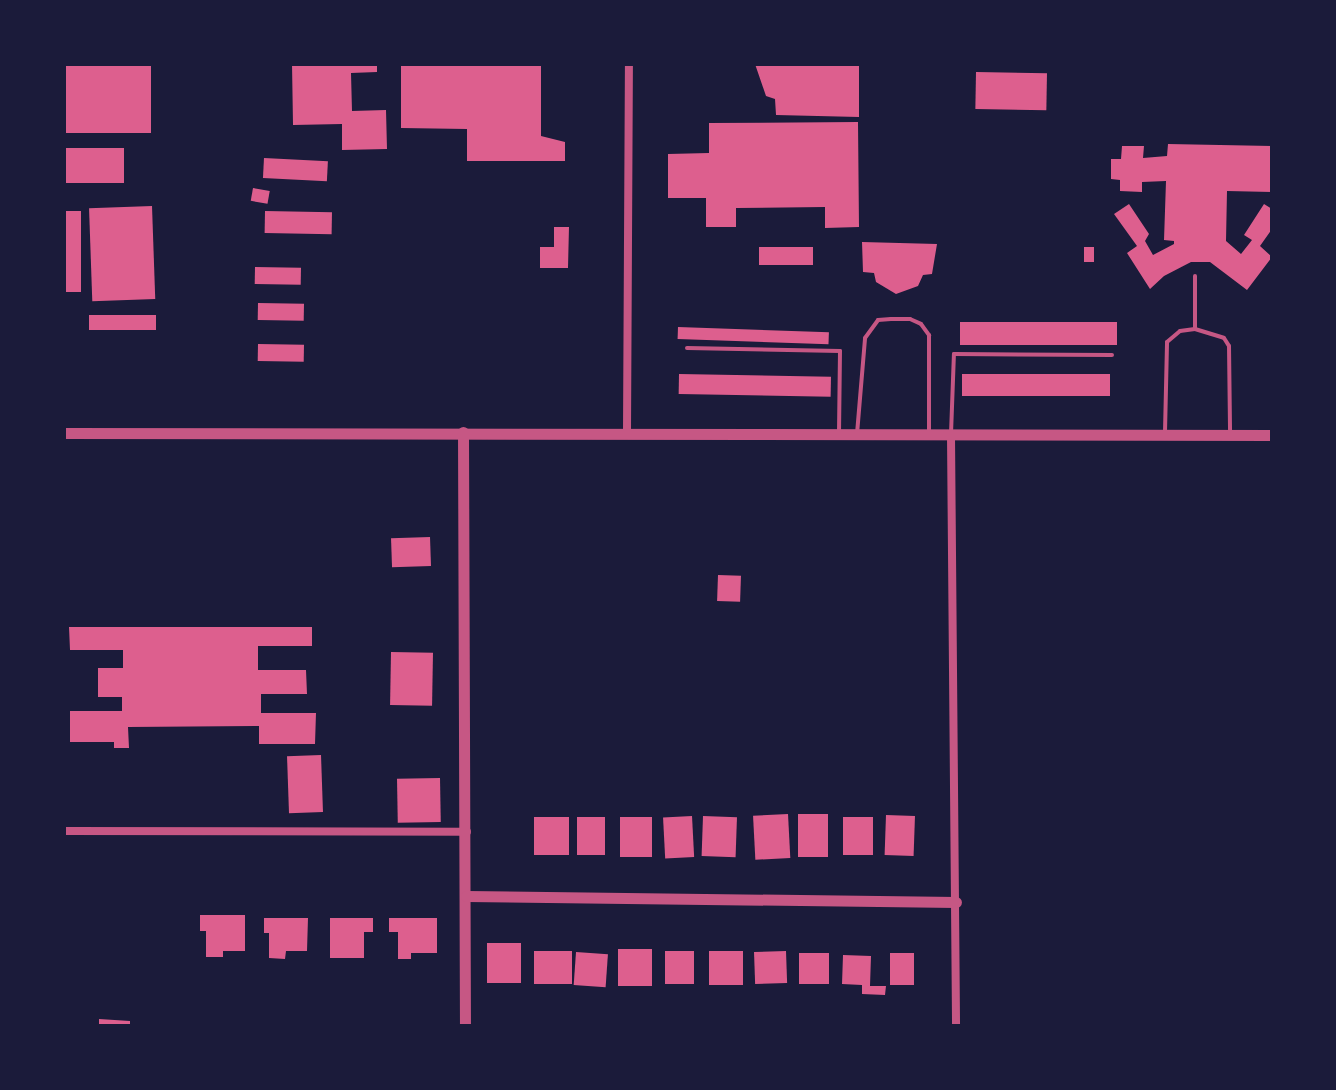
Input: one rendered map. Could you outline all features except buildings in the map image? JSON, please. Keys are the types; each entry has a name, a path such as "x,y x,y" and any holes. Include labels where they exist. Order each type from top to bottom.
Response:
{"street":[{"path":"627,432 629,64"},
{"path":"463,432 467,832 465,1026"},
{"path":"64,433 1272,435"},
{"path":"951,436 956,1026"},
{"path":"64,831 467,832"},
{"path":"466,896 956,902"}],"lane":[{"path":"1195,276 1195,329"},
{"path":"857,435 865,338 878,320 910,319 921,324 929,335 929,436"},
{"path":"1165,436 1167,342 1180,331 1195,329 1224,338 1229,346 1230,436"},
{"path":"687,348 840,351 839,435"},
{"path":"951,436 954,354 1112,355"}]}
